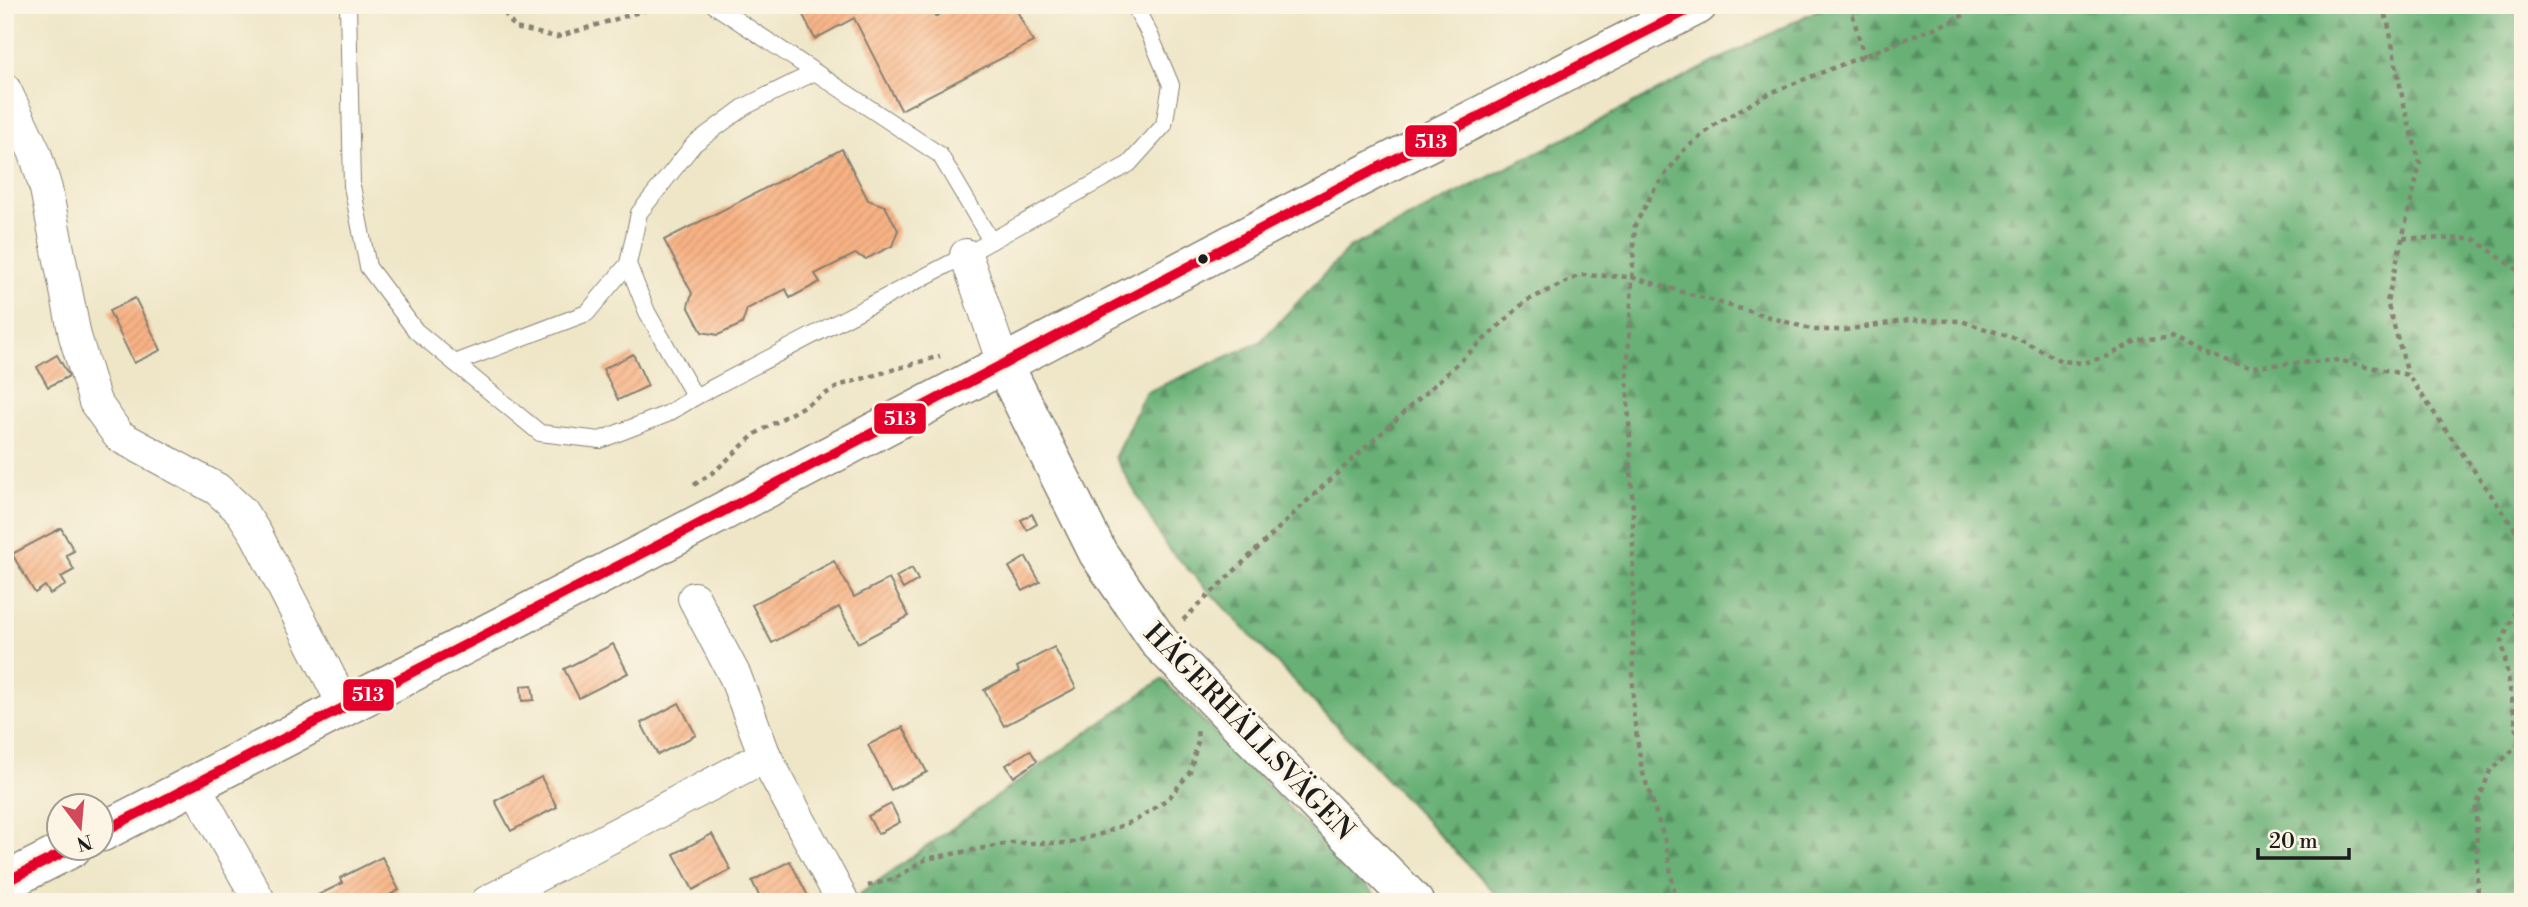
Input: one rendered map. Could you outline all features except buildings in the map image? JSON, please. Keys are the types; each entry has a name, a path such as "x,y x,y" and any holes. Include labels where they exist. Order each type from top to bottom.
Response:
{"main road":[{"path":"116,825 682,534 1338,188 1698,5"},
{"name":"HÄGERHÄLLSVÄGEN","path":"1003,363 1098,553 1160,643 1414,902"},
{"path":"5,882 46,861"}],"street":[{"path":"5,89 35,153 46,189 75,337 95,402 119,436 217,489 240,511 256,534 345,707"},
{"path":"978,248 1003,363"},
{"path":"694,598 735,676 765,756 843,901"},
{"path":"487,902 765,756"},
{"path":"194,785 260,902"}],"lane":[{"path":"348,5 352,186 368,267 415,331 540,433 600,440 667,414 1129,164 1164,125 1171,85 1134,5"},
{"path":"714,5 940,155 978,248"},
{"path":"455,363 587,313 628,264 639,213 694,144 744,107 815,72"},
{"path":"628,264 647,312 695,397"}],"path":[{"path":"499,5 515,28 557,37 662,5"},
{"path":"1850,5 1864,57"},
{"path":"1676,902 1666,844 1642,770 1633,712 1633,512 1627,377 1635,225 1654,190 1683,151 1717,123 1770,93 1864,57 1984,5"},
{"path":"2381,5 2388,23 2403,101 2420,164 2387,302 2408,375 2523,541"},
{"path":"2403,238 2474,239 2523,274"},
{"path":"1160,643 1307,501 1527,301 1581,275 1631,277 1814,330 1845,330 1909,320 1961,321 2023,341 2061,361 2084,363 2108,356 2136,341 2172,337 2203,352 2249,367 2337,360 2408,375"},
{"path":"2478,902 2476,807 2490,771 2521,741 2502,641 2523,593"},
{"path":"843,901 870,886 895,878 926,859 1011,842 1070,842 1101,834 1138,819 1169,798 1190,772 1198,741 1198,684"}],"green space":[{"path":"1827,5 2523,5 2523,902 1503,902 1166,546 1115,457 1145,393 1260,342 1349,248"},
{"path":"1162,679 1382,902 855,902 853,899"}],"transit line":[{"name":"513","path":"116,825 682,533 1350,182 1698,5"},
{"name":"513","path":"5,882 46,861"}]}
